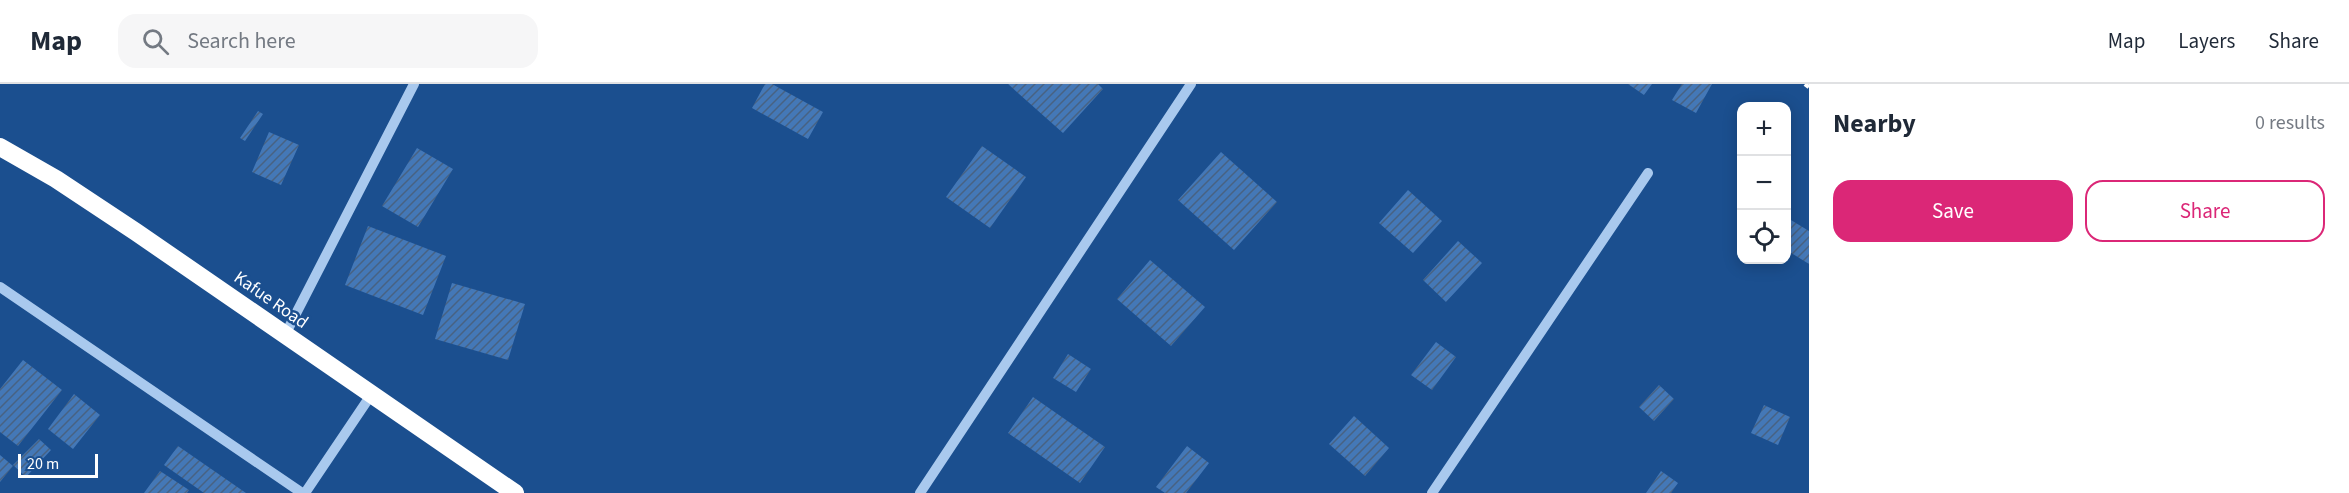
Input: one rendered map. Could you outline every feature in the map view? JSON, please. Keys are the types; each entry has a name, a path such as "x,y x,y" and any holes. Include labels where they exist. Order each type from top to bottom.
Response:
{"highway":[{"name":"Kafue Road","path":"0,147 56,179 127,226 515,493"}],"street":[{"path":"285,335 414,84"},
{"path":"920,493 1191,84"},
{"path":"1432,493 1648,173"},
{"path":"0,287 304,493 371,395"}],"building":[{"path":"765,84 772,84 823,112 808,139 752,108"},
{"path":"1008,84 1098,84 1103,89 1063,133"},
{"path":"1628,84 1652,84 1644,95"},
{"path":"1682,84 1712,84 1696,113 1672,100"},
{"path":"258,111 263,114 245,141 240,138"},
{"path":"269,132 299,145 281,185 252,172"},
{"path":"982,146 1026,177 990,228 946,197"},
{"path":"417,148 453,169 418,227 382,206"},
{"path":"1221,152 1277,202 1234,250 1178,200"},
{"path":"1408,190 1442,221 1413,253 1379,223"},
{"path":"1791,220 1809,231 1809,264 1791,253"},
{"path":"368,226 446,256 423,315 345,285"},
{"path":"1458,241 1482,263 1446,302 1423,280"},
{"path":"1150,260 1205,307 1171,346 1117,299"},
{"path":"452,283 525,304 508,360 435,339"},
{"path":"1436,342 1456,357 1432,390 1411,375"},
{"path":"1068,354 1091,369 1076,392 1053,378"},
{"path":"23,360 62,390 18,446 0,432 0,389"},
{"path":"1659,385 1674,399 1654,421 1639,407"},
{"path":"74,394 100,415 73,449 48,429"},
{"path":"1033,397 1105,447 1080,483 1008,433"},
{"path":"1764,405 1790,417 1778,445 1751,433"},
{"path":"1354,416 1389,448 1365,476 1329,444"},
{"path":"39,439 51,450 26,477 13,465"},
{"path":"178,446 246,493 204,493 164,465"},
{"path":"1187,446 1209,463 1186,493 1165,493 1156,487"},
{"path":"0,455 13,466 0,482"},
{"path":"160,471 189,490 187,493 144,493"},
{"path":"1661,471 1678,483 1671,493 1646,493"}],"railway":[{"path":"1805,84 1809,87"}]}
